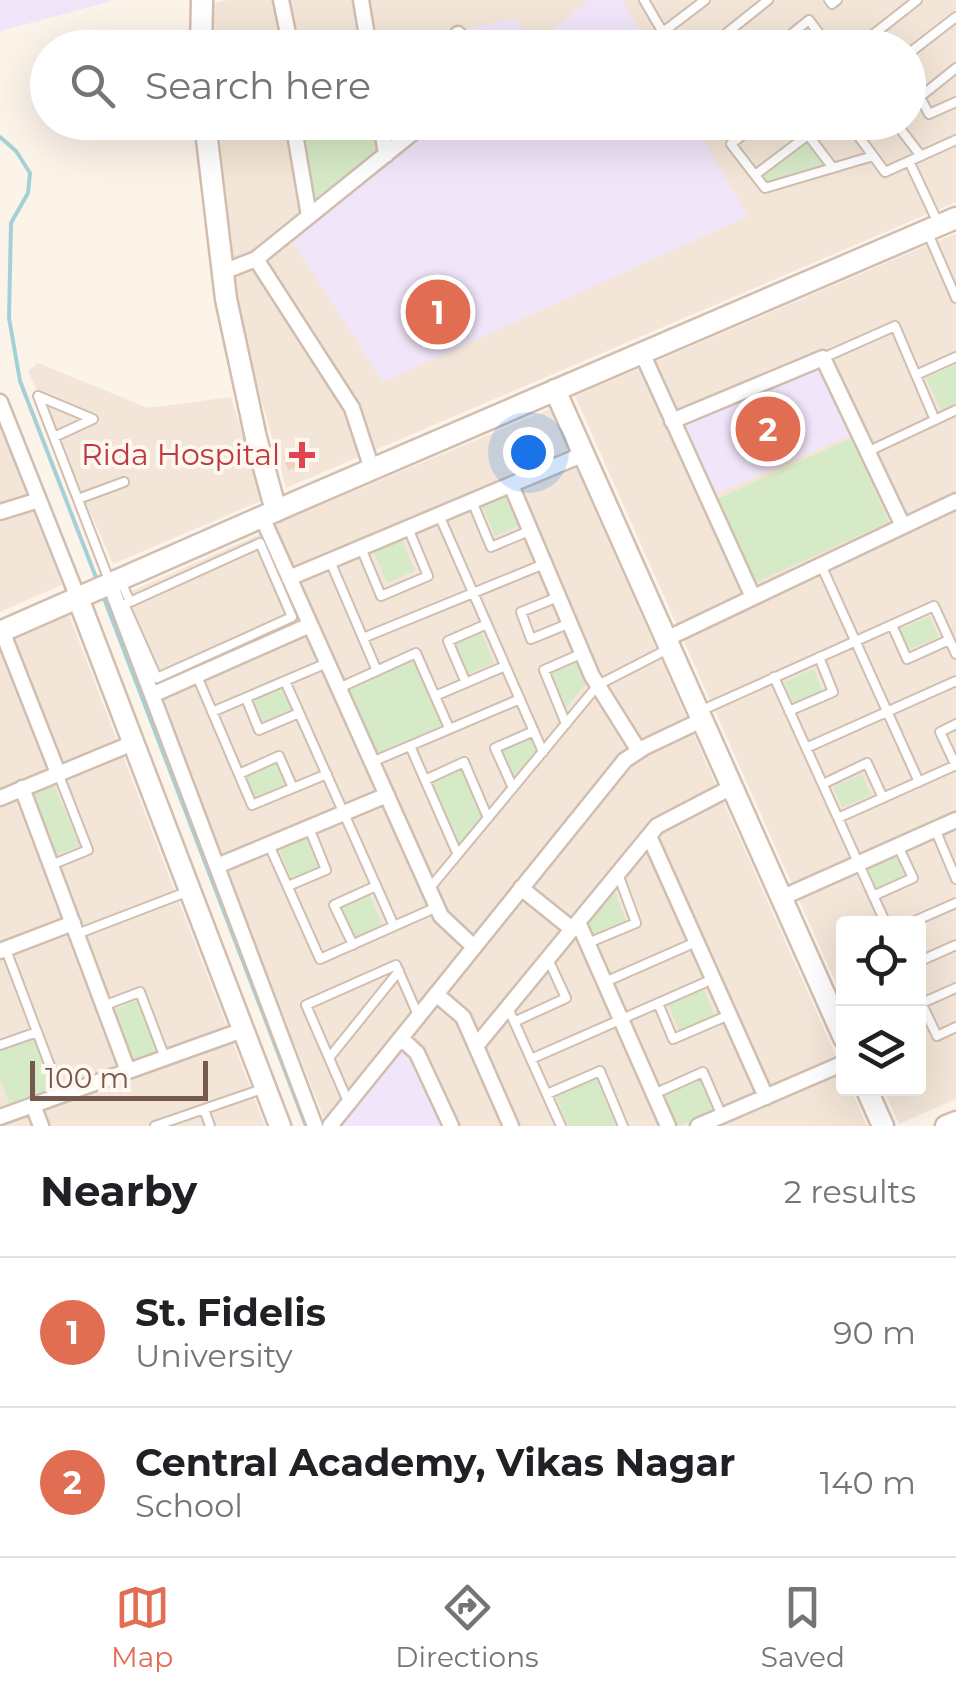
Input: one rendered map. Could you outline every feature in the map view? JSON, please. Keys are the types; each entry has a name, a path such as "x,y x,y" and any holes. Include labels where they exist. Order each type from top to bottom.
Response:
{"street":[{"path":"201,30 202,0"},
{"path":"281,0 287,30"},
{"path":"361,0 365,30"},
{"path":"207,140 226,299 269,514 289,578 441,916 474,947"},
{"path":"296,140 309,216"},
{"path":"384,140 386,154"},
{"path":"223,272 256,260 404,140"},
{"path":"58,773 1,632 941,225"},
{"path":"256,260 352,408 372,469"},
{"path":"642,353 754,597"},
{"path":"672,421 823,358 903,526"},
{"path":"555,390 836,1020"},
{"path":"0,402 39,500 101,588 152,695 316,1126"},
{"path":"289,578 584,454"},
{"path":"512,485 598,685 638,751"},
{"path":"0,512 39,500"},
{"path":"668,644 754,597 956,501"},
{"path":"101,588 133,743 280,1126"},
{"path":"152,695 310,625"},
{"path":"330,1126 625,760 700,716"},
{"path":"0,798 133,743"},
{"path":"22,788 128,1072"},
{"path":"476,1046 511,1015 548,958 657,826 732,788"},
{"path":"217,866 387,795"},
{"path":"781,898 956,820"},
{"path":"649,836 766,1097"},
{"path":"522,888 575,926 588,944 668,1126"},
{"path":"3,950 74,929"},
{"path":"436,994 463,1017 512,1126"},
{"path":"2,1112 33,1106 243,1030"},
{"path":"401,1038 418,1053 451,1126"},
{"path":"698,1126 836,1066"},
{"path":"869,1096 882,1126"},
{"path":"33,1106 41,1126"},
{"path":"946,1126 956,1122"}],"lane":[{"path":"644,0 662,30"},
{"path":"666,30 704,0"},
{"path":"732,29 768,0"},
{"path":"829,0 832,4 837,0"},
{"path":"879,30 917,0"},
{"path":"926,40 956,17"},
{"path":"796,30 809,20 816,30"},
{"path":"926,92 956,68"},
{"path":"926,108 929,114 956,102"},
{"path":"736,140 731,144 765,188 873,156"},
{"path":"754,175 801,140"},
{"path":"812,140 832,168"},
{"path":"861,140 886,172 956,140"},
{"path":"909,140 921,156"},
{"path":"909,161 941,225 956,298"},
{"path":"823,358 894,326 935,420"},
{"path":"916,375 956,357"},
{"path":"54,437 94,419 38,396 78,499 101,588 130,602 260,544 292,617 157,678 124,604 130,602"},
{"path":"867,452 956,410"},
{"path":"78,499 124,482"},
{"path":"472,501 491,547 530,530"},
{"path":"439,515 543,752"},
{"path":"361,548 381,596 428,576 408,528"},
{"path":"330,561 377,671"},
{"path":"363,638 545,563"},
{"path":"821,565 919,782"},
{"path":"559,596 521,612 531,638 570,623"},
{"path":"700,716 934,606 956,654"},
{"path":"466,683 448,640 487,624"},
{"path":"892,625 907,659 950,640"},
{"path":"429,889 598,685 668,644"},
{"path":"566,724 544,670 583,653"},
{"path":"339,688 416,654 450,728"},
{"path":"790,711 833,692 819,657"},
{"path":"212,712 327,663"},
{"path":"435,696 505,666"},
{"path":"197,676 252,805 327,774"},
{"path":"774,678 882,916"},
{"path":"285,681 394,926"},
{"path":"806,748 956,681"},
{"path":"246,698 259,730 299,713"},
{"path":"372,762 520,699"},
{"path":"838,818 956,765 940,732 956,724"},
{"path":"513,788 495,748 534,731"},
{"path":"410,746 457,853"},
{"path":"239,774 279,756 293,788"},
{"path":"425,780 464,762 488,818"},
{"path":"823,784 867,763 884,798"},
{"path":"50,865 88,850 58,773"},
{"path":"288,886 326,870 309,828"},
{"path":"935,829 956,878"},
{"path":"269,844 320,959 437,906"},
{"path":"873,896 913,878 898,846"},
{"path":"588,944 636,924 618,874"},
{"path":"352,945 334,905 376,886"},
{"path":"74,929 190,891"},
{"path":"926,916 956,903"},
{"path":"605,982 696,942"},
{"path":"926,958 956,945"},
{"path":"3,950 61,1095"},
{"path":"548,958 566,998 511,1015 561,1126"},
{"path":"349,1104 306,1005 396,965 418,1015"},
{"path":"329,1058 399,971"},
{"path":"531,1059 713,979"},
{"path":"926,997 956,988"},
{"path":"104,1006 140,992 165,1058"},
{"path":"658,1003 673,1038 729,1014"},
{"path":"923,1006 936,1036 956,1027"},
{"path":"0,1045 37,1032"},
{"path":"547,1094 600,1071 624,1126"},
{"path":"654,1094 703,1072 722,1116"},
{"path":"155,1126 265,1088"},
{"path":"204,1109 210,1126"}],"shaded area":[{"path":"0,0 116,0 0,31"},
{"path":"589,0 622,0 640,30 552,30"},
{"path":"956,0 956,202 286,488 237,312 221,140 926,140 926,30 213,30 211,3"},
{"path":"516,18 524,30 464,29"},
{"path":"419,140 704,140 748,216 383,382 293,242"},
{"path":"956,233 956,1099 899,1124 886,1096 926,1096 926,916 836,916 836,983 575,396"},
{"path":"38,363 148,408 231,397 263,500 113,564 28,371"},
{"path":"819,365 850,435 716,494 685,424"},
{"path":"550,409 836,1056 836,1096 854,1096 867,1126 327,1126 158,699 318,628 273,525"},
{"path":"0,425 62,585 0,612"},
{"path":"260,534 298,623 156,685 118,597"},
{"path":"69,615 265,1126 0,1126 0,646"},
{"path":"404,1047 443,1126 337,1126"}],"green space":[{"path":"306,140 373,140 376,154 314,204"},
{"path":"808,141 827,166 768,183 762,174"},
{"path":"956,364 956,403 941,410 926,378"},
{"path":"851,438 889,522 755,583 717,499"},
{"path":"510,493 523,524 495,536 482,505"},
{"path":"402,540 415,571 387,583 374,552"},
{"path":"930,616 939,637 909,650 900,629"},
{"path":"481,632 494,663 466,675 453,644"},
{"path":"413,659 442,725 376,756 347,689"},
{"path":"579,660 587,682 566,708 551,672"},
{"path":"813,669 822,690 793,703 784,682"},
{"path":"283,687 293,711 262,725 252,701"},
{"path":"531,735 537,752 514,781 500,749"},
{"path":"276,764 286,788 255,802 245,778"},
{"path":"463,767 483,817 458,847 430,781"},
{"path":"862,774 871,795 842,808 833,787"},
{"path":"53,782 80,846 56,855 30,792"},
{"path":"307,837 320,868 292,880 279,849"},
{"path":"898,856 907,877 877,890 868,869"},
{"path":"614,889 627,923 592,937 585,921"},
{"path":"370,895 383,926 355,938 342,907"},
{"path":"703,987 715,1018 680,1033 667,1002"},
{"path":"137,1000 158,1054 134,1064 113,1010"},
{"path":"34,1038 53,1091 10,1106 0,1078 0,1051"},
{"path":"596,1078 616,1126 568,1126 555,1095"},
{"path":"701,1080 714,1111 678,1126 665,1095"}],"building":[{"path":"307,446 312,460 306,462 308,467 288,470 283,456"}],"waterway":[{"path":"0,137 16,151 30,173 28,193 11,223 9,318 20,381 97,580"},
{"path":"102,593 306,1126"}],"place":[{"name":"St. Fidelis","path":"438,312"},
{"name":"Central Academy, Vikas Nagar","path":"768,429"},
{"name":"Rida Hospital","path":"302,455"}]}
